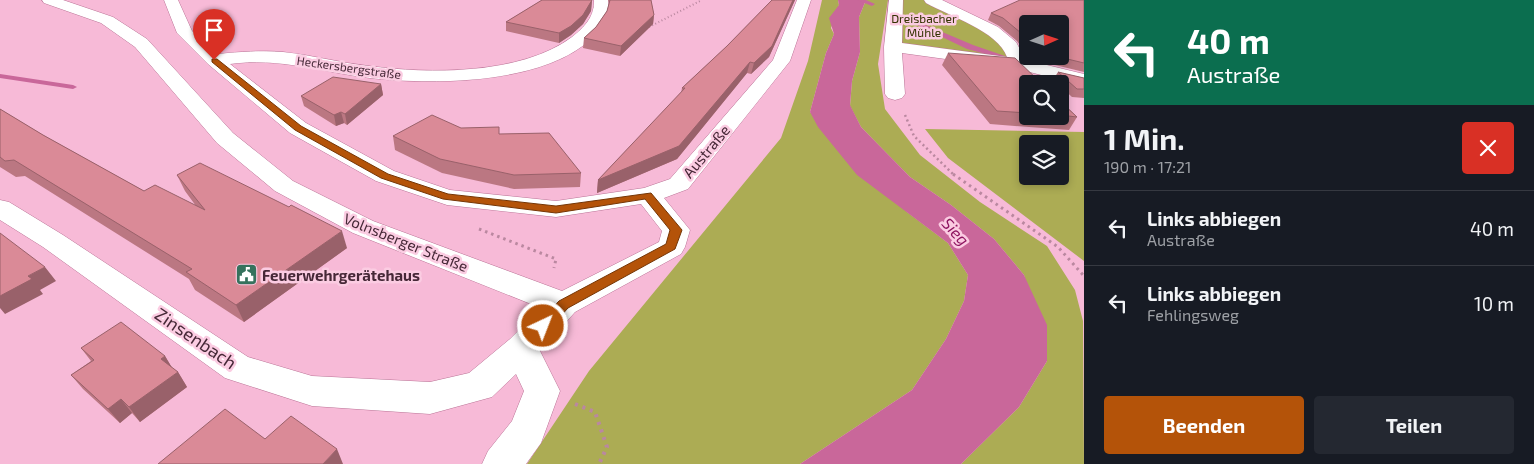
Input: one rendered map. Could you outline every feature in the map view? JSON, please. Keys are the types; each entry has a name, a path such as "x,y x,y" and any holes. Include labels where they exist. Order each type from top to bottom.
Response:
{"street":[{"name":"Volnsberger Straße","path":"49,0 107,20 141,43 225,138 284,186 363,227 556,301"},
{"name":"Austraße","path":"172,0 185,33 214,60 298,128 385,176 447,197 556,209 648,195 680,184 781,62 804,0"},
{"name":"Heckersbergstraße","path":"214,60 265,56 291,58 369,72 425,76 489,72 538,62 581,40 594,26 602,5 601,0"},
{"path":"895,94 893,47 896,0"},
{"path":"931,0 977,23 1007,42 1014,50 1018,64"},
{"path":"893,47 1018,64 1084,80"},
{"path":"502,464 527,431 542,390 522,348 556,301 671,247 676,230 648,195"},
{"name":"Zinsenbach","path":"0,208 52,241 237,368 312,392 430,398 479,386 522,348"}],"path":[{"path":"645,29 702,0"},
{"path":"895,94 914,136 952,173 1058,247 1084,276"},
{"path":"447,197 449,218 556,259 556,301"},
{"path":"542,390 595,412 607,448 599,464"}],"green space":[{"path":"822,0 838,0 839,5 831,28 834,34 826,53 810,112 907,212 948,243 968,275 964,301 946,339 912,390 800,464 527,464 589,371 781,138 808,61"},
{"path":"866,0 888,0 878,64 885,109 920,155 980,202 1047,246 1075,290 1083,321 1084,464 961,464 1019,407 1047,361 1024,275 994,239 951,205 910,177 861,127 850,106 852,81 860,52 859,17"},
{"name":"Dreisbacher Mühle","path":"896,0 931,0 1007,42 1018,64 893,47"},
{"path":"925,129 1084,132 1084,261 948,158"}],"water":[{"name":"Sieg","path":"838,0 866,0 859,17 860,52 852,81 850,105 861,127 910,177 951,205 994,239 1024,275 1047,325 1047,361 1019,407 961,464 800,464 912,390 946,339 964,301 968,275 948,243 857,175 818,127 810,112 826,53 834,34 829,18 839,5"}],"building":[{"path":"542,0 592,0 583,15 571,26 559,33 506,22"},
{"path":"610,0 651,0 654,15 621,46 584,38 596,27 607,11"},
{"path":"772,0 793,0 772,46 754,63 750,62 679,146 598,180 685,88 682,88"},
{"path":"1020,0 1084,0 1084,63 1069,59 1069,15 1019,15 1019,31 1003,18 991,13"},
{"path":"948,53 1015,58 1019,62 1019,65 1022,65 1033,75 1019,75 1019,112 997,111"},
{"path":"1058,72 1084,78 1084,89 1077,89 1069,82 1069,75 1061,75"},
{"path":"333,77 381,84 345,114 341,112 334,115 301,96"},
{"path":"0,109 144,191 155,185 205,210 177,175 200,163 342,231 236,305 186,272 192,269 14,160 5,161 0,157"},
{"path":"1069,109 1077,117 1069,116"},
{"path":"432,115 461,128 499,127 499,134 549,133 581,173 514,175 440,159 393,136"},
{"path":"0,233 45,267 28,276 32,279 0,296"},
{"path":"121,322 165,356 161,359 178,372 129,407 121,399 108,409 71,375 94,360 81,348"},
{"path":"225,409 265,439 291,416 337,449 323,464 158,464"}],"waterway":[{"path":"860,0 872,4"},
{"path":"919,24 970,47 1001,56"},
{"name":"Zinsenbach","path":"0,76 73,87"}],"place":[{"name":"Feuerwehrgerätehaus","path":"246,275"}],"route":[{"path":"214,60 298,128 385,176 447,197 556,209 648,195 676,230 671,247 564,304 543,326"}]}
